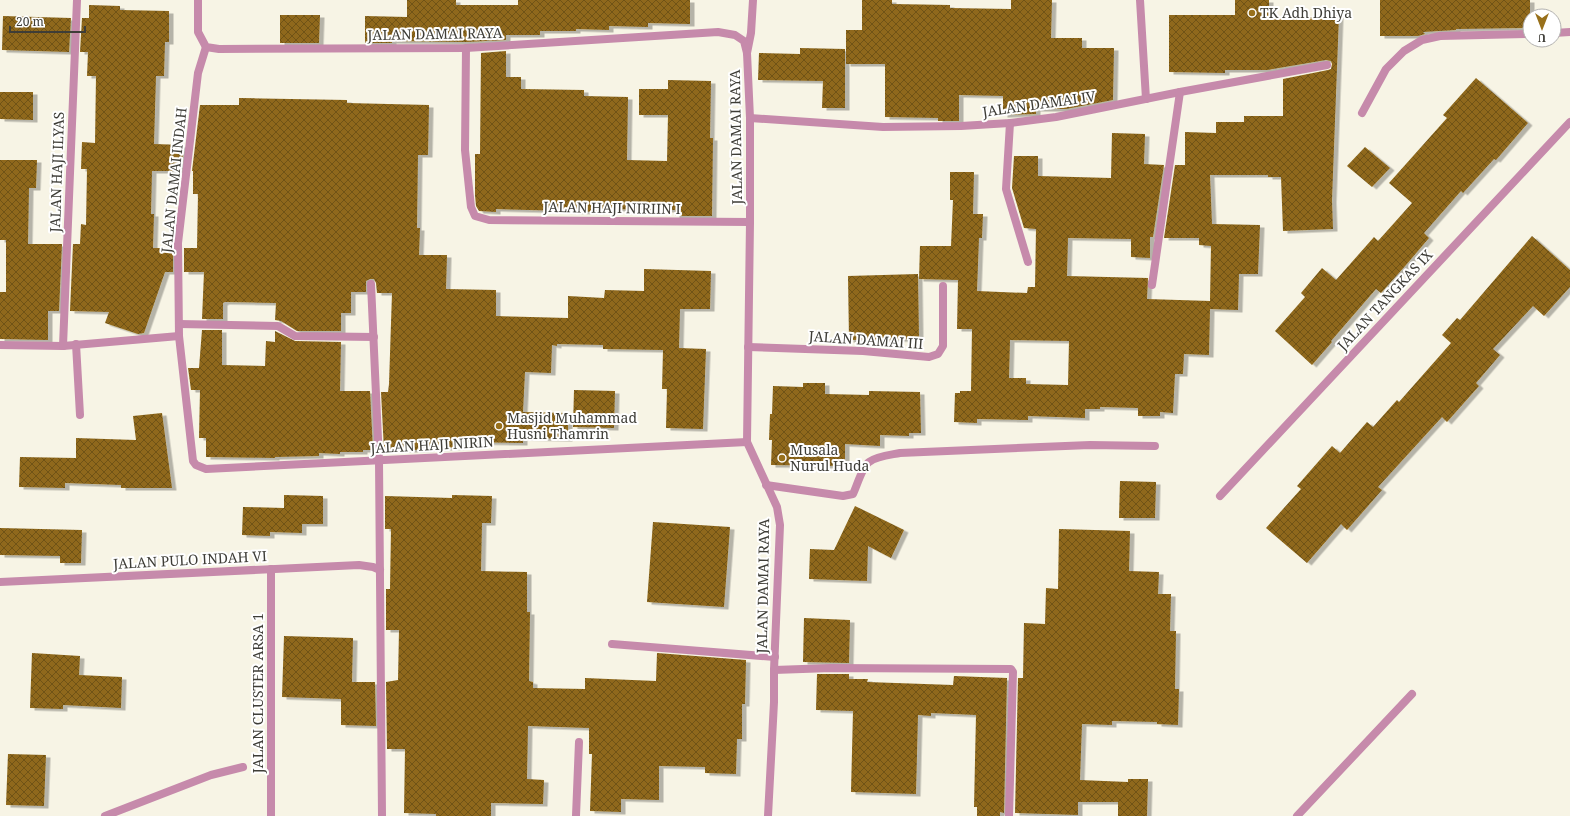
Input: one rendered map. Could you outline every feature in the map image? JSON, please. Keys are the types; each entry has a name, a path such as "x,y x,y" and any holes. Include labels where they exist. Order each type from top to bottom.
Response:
{"street":[{"name":"JALAN HAJI ILYAS","path":"64,346 78,0"},
{"path":"198,0 198,32 206,47"},
{"path":"747,52 751,33 752,0"},
{"path":"1140,0 1146,99"},
{"name":"JALAN DAMAI RAYA","path":"206,47 219,49 466,48 718,32 735,35 744,41 747,52 750,118 747,442 777,507 780,525 774,702 768,816"},
{"path":"1362,113 1386,69 1404,51 1422,40 1440,36 1522,34"},
{"name":"JALAN DAMAI INDAH","path":"193,461 179,336 178,243 198,73 206,47"},
{"name":"JALAN HAJI NIRIIN I","path":"466,48 465,150 471,207 475,216 489,220 750,222"},
{"name":"JALAN DAMAI IV","path":"750,118 883,127 961,126 1010,123 1056,118 1180,92 1327,65"},
{"path":"1152,285 1180,92"},
{"name":"JALAN TANGKAS IX","path":"1220,496 1570,122"},
{"path":"1010,123 1006,189 1028,262"},
{"path":"371,284 379,460 382,816"},
{"name":"JALAN DAMAI III","path":"748,347 863,351 929,357 938,354 942,346 943,286"},
{"path":"179,324 278,326 295,336 374,337"},
{"path":"0,345 64,346 179,336"},
{"path":"76,344 80,415"},
{"name":"JALAN HAJI NIRIN","path":"193,461 196,466 206,469 747,442"},
{"path":"766,485 843,496 853,494 863,470 868,463 883,457 900,453 1090,445 1155,446"},
{"name":"JALAN PULO INDAH VI","path":"0,582 359,565 373,567 380,570"},
{"name":"JALAN CLUSTER ARSA 1","path":"270,569 271,816"},
{"path":"612,644 775,657"},
{"path":"774,670 831,668 1011,669 1013,672 1009,816"},
{"path":"1296,816 1412,694"},
{"path":"576,816 579,742"},
{"name":"JALAN CLUSTER ARSA 1","path":"105,816 210,775 243,767"}],"building":[{"path":"407,0 456,0 456,5 518,5 518,0 690,0 690,24 648,23 648,27 609,26 609,30 576,29 576,31 540,31 540,35 506,35 506,40 466,42 392,41 392,43 365,43 365,16 407,17"},
{"path":"862,0 892,0 892,4 950,5 950,8 1011,9 1011,0 1052,0 1051,38 1082,38 1082,48 1114,48 1113,100 1066,109 1036,109 1036,114 1003,115 1003,96 959,95 959,121 938,121 938,118 885,117 885,64 846,64 846,30 862,30"},
{"path":"1235,0 1269,0 1269,17 1313,17 1313,15 1339,15 1332,200 1333,229 1283,231 1281,177 1268,177 1268,175 1210,175 1212,224 1260,225 1258,274 1239,274 1238,310 1210,309 1209,355 1184,354 1183,374 1175,374 1173,413 1160,412 1160,416 1138,416 1138,408 1100,407 1100,409 1085,409 1085,418 1028,416 1028,420 977,419 977,423 954,422 955,393 960,393 960,391 971,391 972,329 957,329 958,280 919,279 920,246 951,246 953,200 950,200 950,172 974,172 973,214 983,214 982,238 979,238 977,291 1027,293 1028,287 1035,287 1036,229 1024,228 1012,188 1014,156 1038,156 1038,176 1111,178 1112,133 1145,134 1144,164 1164,165 1153,237 1150,237 1150,258 1131,257 1131,239 1068,238 1067,276 1148,278 1147,299 1210,301 1211,246 1199,245 1199,238 1164,238 1175,165 1185,165 1185,132 1216,133 1216,122 1244,122 1244,116 1283,116 1283,79 1328,70 1331,69 1332,64 1331,61 1326,60 1267,70 1225,70 1225,73 1169,72 1169,15 1235,15","holes":["1010,340 1069,341 1068,385 1026,384 1026,378 1009,378"]},
{"path":"1380,0 1530,0 1530,8 1522,8 1522,28 1456,29 1423,32 1425,34 1418,36 1380,36"},
{"path":"89,5 120,6 120,10 169,11 169,42 165,42 164,76 156,76 154,144 184,145 181,171 152,171 151,214 154,214 153,248 173,248 173,272 165,272 144,333 138,334 105,323 109,312 70,311 73,244 80,244 81,224 86,225 87,169 81,169 82,142 95,143 96,76 87,76 88,52 80,52 82,18 89,18"},
{"path":"280,15 320,15 319,43 280,43"},
{"path":"3,16 71,18 69,52 2,50"},
{"path":"800,48 845,49 845,108 822,108 823,81 758,80 759,53 800,54"},
{"path":"506,51 506,77 521,77 521,89 584,90 584,96 628,97 627,160 667,161 668,115 639,115 639,89 668,89 668,80 711,81 710,138 713,138 712,216 675,216 675,210 600,209 600,212 496,209 496,212 479,211 476,206 475,195 475,154 480,154 481,53"},
{"path":"1476,78 1528,123 1496,160 1494,159 1463,193 1461,191 1424,233 1429,238 1406,265 1381,293 1376,289 1312,365 1275,331 1305,297 1301,293 1322,268 1336,280 1374,237 1378,241 1412,203 1389,183 1447,118 1443,115"},
{"path":"0,92 33,92 33,120 0,119"},
{"path":"239,98 347,100 347,103 429,105 428,155 418,155 417,228 420,228 419,255 447,255 446,289 496,290 496,316 568,318 568,296 604,298 605,290 644,291 644,269 711,271 710,309 680,309 679,348 706,349 703,429 666,428 667,389 662,389 663,350 603,349 603,345 557,344 557,346 552,345 551,373 525,372 523,412 568,413 568,439 523,438 523,443 462,442 462,447 384,450 381,392 388,392 389,384 392,293 377,293 374,279 366,281 366,292 351,292 351,313 341,313 341,331 297,331 281,321 275,320 276,303 225,302 223,303 223,319 202,319 204,272 184,272 184,248 197,248 198,194 193,194 192,171 200,105 239,105"},
{"path":"1365,147 1390,168 1372,187 1347,166"},
{"path":"0,160 37,160 36,188 29,188 28,244 62,244 59,311 48,311 48,340 0,339 0,292 6,292 6,240 0,240"},
{"path":"1532,236 1570,270 1570,287 1544,316 1533,306 1493,349 1500,355 1476,383 1479,386 1447,422 1442,417 1378,487 1382,490 1347,530 1341,524 1307,563 1266,528 1301,489 1297,486 1332,446 1340,453 1367,422 1373,427 1397,400 1399,402 1451,343 1442,335 1457,318 1460,320"},
{"path":"918,274 919,339 849,340 848,276"},
{"path":"202,330 222,330 222,365 265,366 266,341 275,342 275,331 295,341 341,342 340,391 370,391 373,450 363,450 363,452 340,452 340,454 319,453 319,456 275,458 206,457 206,438 199,438 200,390 191,390 188,368 199,368"},
{"path":"803,383 825,383 825,394 869,395 869,391 920,392 921,433 909,433 909,436 880,435 880,446 845,444 845,466 771,465 772,440 769,440 773,386 803,387"},
{"path":"574,390 615,391 614,428 573,427"},
{"path":"162,413 172,488 121,488 121,485 65,483 65,488 19,487 20,457 76,458 76,438 136,440 133,416"},
{"path":"1120,481 1156,482 1155,518 1119,518"},
{"path":"284,495 323,496 323,524 302,524 302,533 270,532 270,536 242,535 243,507 284,508"},
{"path":"452,495 492,496 491,523 482,523 481,571 527,572 527,612 530,612 529,681 533,682 533,688 585,689 585,678 656,681 657,653 746,660 745,704 742,704 742,739 737,739 736,774 705,773 705,767 659,766 659,800 621,799 621,812 590,811 592,754 589,754 589,728 528,726 527,779 544,780 543,804 491,803 491,816 436,816 436,814 404,813 405,749 387,749 386,682 398,680 399,630 386,630 386,589 390,589 391,529 385,529 385,496 452,498"},
{"path":"855,506 904,530 891,558 868,546 867,581 809,579 810,549 834,550"},
{"path":"653,522 730,527 724,607 647,602"},
{"path":"0,528 82,530 81,563 60,563 60,556 0,555"},
{"path":"1059,529 1130,531 1129,571 1159,572 1158,594 1171,594 1170,631 1176,631 1175,689 1179,689 1178,725 1157,724 1157,722 1112,721 1112,725 1082,724 1080,780 1128,782 1128,779 1148,779 1147,816 1118,816 1118,802 1078,802 1078,815 1015,813 1018,678 1023,678 1024,623 1045,624 1046,588 1058,589"},
{"path":"804,618 850,620 849,663 803,662"},
{"path":"284,636 353,638 352,682 375,682 376,726 341,725 341,699 282,697"},
{"path":"32,653 80,656 79,675 122,677 121,708 63,705 63,709 30,708"},
{"path":"817,674 849,674 849,679 868,679 867,682 953,685 954,676 1007,678 1004,813 1000,812 1000,816 977,816 977,807 974,807 976,715 931,713 931,716 918,715 916,794 851,792 853,711 816,710"},
{"path":"8,754 46,755 44,806 6,805"}],"place":[{"name":"TK Adh Dhiya","path":"1252,13"},
{"name":"Masjid Muhammad Husni Thamrin","path":"499,426"},
{"name":"Musala Nurul Huda","path":"782,458"}]}
